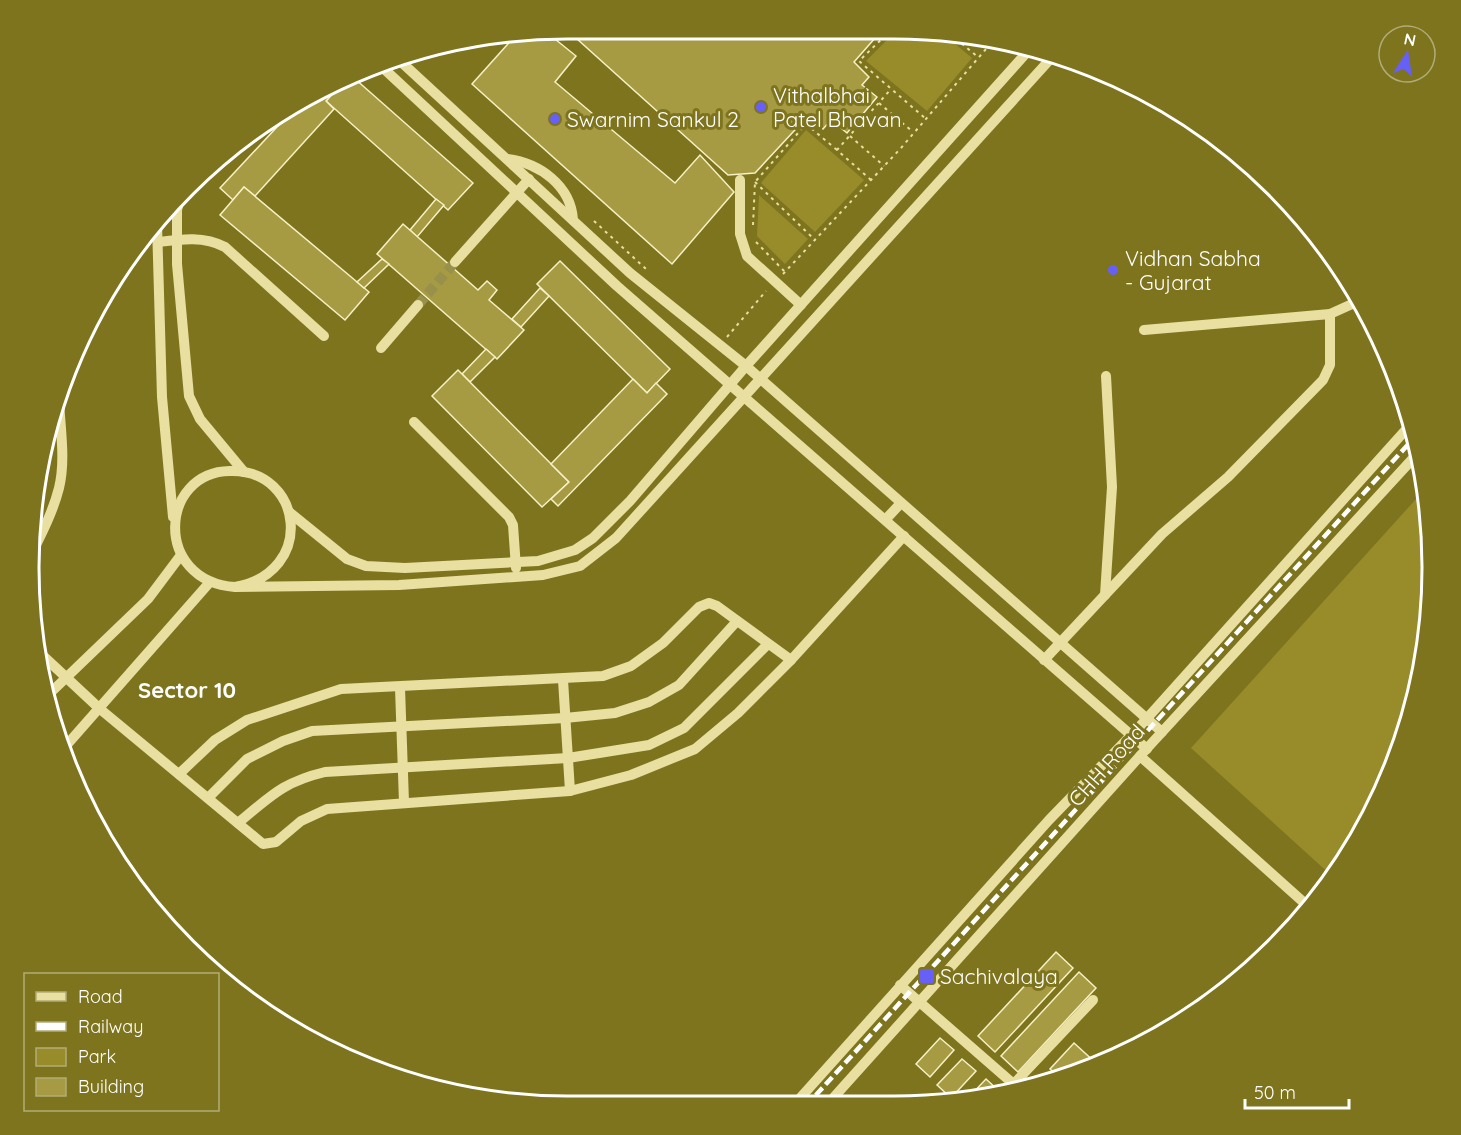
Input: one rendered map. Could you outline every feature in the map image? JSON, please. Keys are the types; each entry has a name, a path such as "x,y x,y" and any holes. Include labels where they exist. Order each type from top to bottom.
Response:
{"street":[{"path":"174,530 181,501 201,480 229,471 244,472 260,477 273,487 289,512 346,559 366,566 405,568 516,563 556,557 575,550 592,538 630,501 746,366 1024,56"},
{"path":"158,234 162,398 174,530 181,555 198,576 210,582 235,587 399,585 543,575 580,567 616,538 1047,62"},
{"path":"405,65 630,273 746,366 1162,732"},
{"path":"387,71 617,286 886,519 1130,735 1143,752 1303,901"},
{"path":"507,159 534,165 565,192 572,203 573,220"},
{"path":"455,262 529,179"},
{"path":"740,180 741,244 747,256 801,305"},
{"path":"177,212 176,240 189,396 200,419 244,472"},
{"path":"159,242 208,240 225,247 324,336"},
{"path":"1144,330 1330,314 1352,304"},
{"path":"381,348 418,305"},
{"path":"1044,660 1162,534 1228,477 1323,380 1330,365 1330,314"},
{"path":"1105,595 1112,487 1106,376"},
{"path":"40,536 53,509 59,487 62,453 60,420"},
{"path":"414,423 509,517 513,525 516,576"},
{"path":"802,1096 1049,820 1203,657 1404,432"},
{"name":"CHH Road","path":"835,1096 1143,752 1411,460"},
{"path":"886,519 901,502"},
{"path":"235,587 252,584 267,576 280,564 288,549 291,532 289,512"},
{"path":"47,660 100,709 263,844 270,843 286,836 301,821 327,809 570,791 631,775 695,749 738,713 904,536"},
{"path":"53,690 148,599 181,555"},
{"path":"69,743 210,582"},
{"path":"179,774 215,740 246,720 341,689 563,680 603,676 631,666 663,644 699,607 709,603 790,660"},
{"path":"208,798 247,759 283,741 312,731 402,724 565,718 615,712 649,702 679,685 737,621"},
{"path":"238,823 275,792 296,779 325,772 568,758 649,745 684,728 768,644"},
{"path":"1203,657 1219,670"},
{"path":"563,680 570,791"},
{"path":"1094,704 1109,687"},
{"path":"400,688 404,802"},
{"path":"900,985 1009,1083"},
{"path":"1019,1081 1093,1000"}],"path":[{"path":"882,39 859,61 926,119"},
{"path":"963,44 979,57"},
{"path":"723,340 774,281 785,272 914,133 987,48"},
{"path":"837,150 891,88"},
{"path":"879,103 914,133"},
{"path":"753,228 755,182 806,124 871,180"},
{"path":"850,136 884,166"},
{"path":"755,182 815,240"},
{"path":"594,221 654,276"},
{"path":"753,239 785,272"}],"green space":[{"path":"888,39 954,43 972,58 927,111 866,61"},
{"path":"806,130 864,180 815,232 761,183"},
{"path":"759,195 808,239 785,264 757,236"},
{"path":"1417,498 1421,533 1421,602 1412,671 1404,704 1382,770 1351,832 1326,871 1191,748"}],"building":[{"name":"Swarnim Sankul 2","path":"555,39 576,56 555,82 675,183 700,155 734,192 672,264 472,84 509,43"},
{"name":"Vithalbhai Patel Bhavan","path":"577,39 874,39 854,62 869,77 862,85 877,97 847,133 831,120 823,129 807,117 755,173 728,175"},
{"path":"359,82 473,183 448,210 326,101 331,96"},
{"path":"331,96 326,101 334,109 255,196 244,187 233,200 220,188 279,125"},
{"path":"244,187 369,292 345,320 220,215"},
{"path":"436,199 444,205 417,237 410,230"},
{"path":"403,224 478,290 487,281 497,290 489,300 524,330 497,359 377,254"},
{"path":"382,259 389,264 364,288 357,282"},
{"path":"560,261 670,369 647,393 537,284"},
{"path":"540,288 549,296 521,327 512,319"},
{"path":"486,349 495,357 470,382 462,374"},
{"path":"458,370 569,482 542,507 432,396"},
{"path":"633,379 647,393 656,383 667,394 558,506 551,499 569,482 551,464"},
{"path":"1056,952 1073,968 995,1052 978,1036"},
{"path":"1079,972 1096,988 1018,1072 1001,1056"},
{"path":"940,1038 954,1050 930,1077 916,1064"},
{"path":"1074,1043 1090,1058 1053,1071 1050,1069"},
{"path":"962,1059 976,1071 957,1092 946,1093 937,1085"},
{"path":"986,1079 994,1086 977,1089"}],"tunnel":[{"path":"418,305 455,262"}],"railway":[{"path":"815,1096 1407,445"}],"place":[{"name":"Vithalbhai Patel Bhavan","path":"761,107"},
{"name":"Swarnim Sankul 2","path":"555,119"},
{"name":"Vidhan Sabha - Gujarat","path":"1113,270"},
{"name":"Sachivalaya","path":"927,976"}],"district":[{"name":"Sector 10","path":"187,690"}]}
